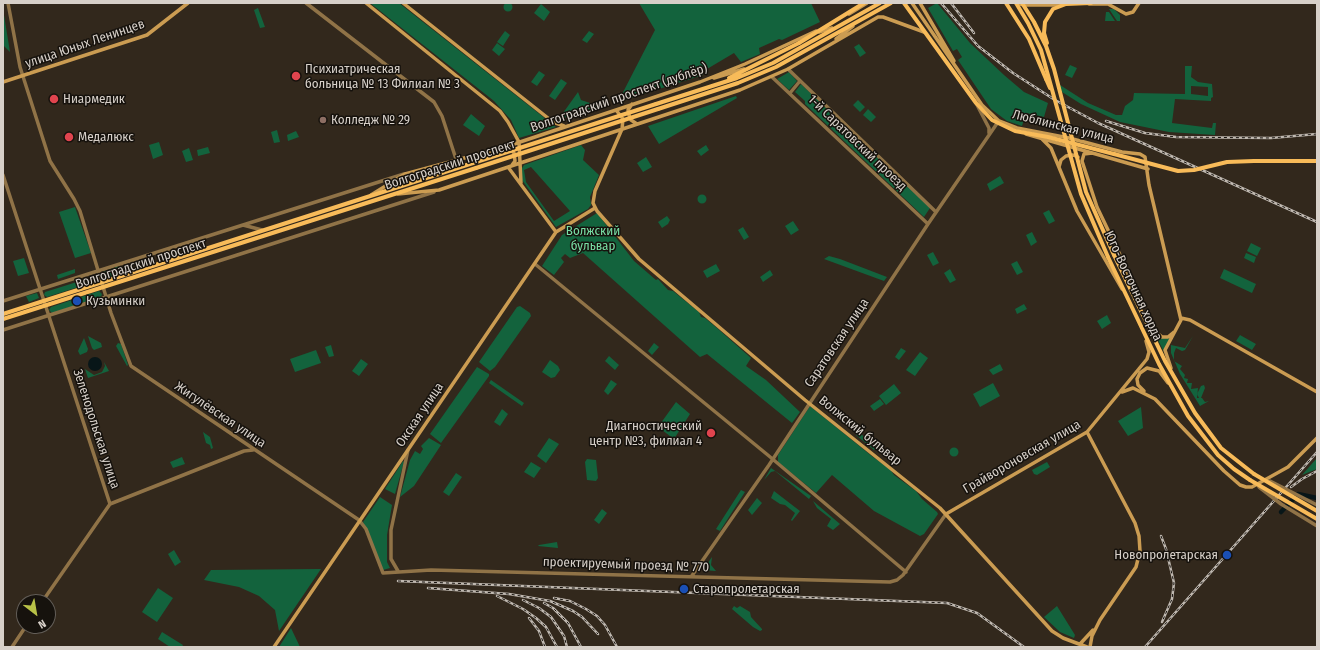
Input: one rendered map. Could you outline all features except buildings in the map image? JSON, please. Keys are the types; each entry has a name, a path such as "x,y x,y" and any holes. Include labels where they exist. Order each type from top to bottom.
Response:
{"main road":[{"name":"улица Юных Ленинцев","path":"3,82 147,35 188,3"},
{"path":"366,3 492,104 508,122 519,142 521,182"},
{"path":"403,3 553,122 562,126 569,125"},
{"name":"Волгоградский проспект (дублёр)","path":"369,196 405,174 507,146 700,82 826,28 867,3"},
{"name":"Волгоградский проспект","path":"3,319 186,255 716,85 773,63 880,3"},
{"name":"Волгоградский проспект","path":"102,284 476,168 766,72 801,55 891,3"},
{"name":"Люблинская улица","path":"904,3 976,103 986,114 998,122 1022,132 1092,153 1178,171 1194,170 1227,162 1317,161"},
{"name":"Люблинская улица","path":"912,3 985,109 998,122 1016,128 1069,138 1122,152 1142,155 1146,158 1148,169"},
{"path":"920,3 941,37 959,71"},
{"path":"1006,3 1029,39 1058,111"},
{"path":"1016,3 1024,5 1101,3 1113,6 1126,14 1130,14 1136,9 1138,3"},
{"name":"Юго-Восточная хорда","path":"1016,3 1028,23 1041,50 1081,194 1108,257 1178,398 1210,446 1234,469 1317,519"},
{"name":"Юго-Восточная хорда","path":"1022,3 1037,28 1054,69 1086,192 1114,254 1175,379 1195,413 1214,439 1230,456 1254,474 1317,511"},
{"path":"1054,69 1044,33 1047,17 1053,9 1062,5 1091,3"},
{"path":"716,85 799,43 864,5"},
{"path":"389,195 440,190 726,95 772,77 880,17 917,28 927,34"},
{"name":"Волгоградский проспект (дублёр)","path":"810,34 848,22"},
{"path":"824,49 856,23"},
{"path":"700,82 755,65"},
{"path":"632,104 628,110 629,115 637,124"},
{"path":"595,208 593,203 593,195 622,129 623,119 616,110"},
{"name":"Люблинская улица","path":"1022,132 1048,137 1112,156 1148,169"},
{"path":"1042,139 1051,148 1059,171 1089,234 1134,309"},
{"path":"507,146 514,153 514,161 510,166"},
{"path":"1092,153 1084,154 1082,158 1083,163 1097,207 1120,255 1136,299"},
{"path":"1059,171 1060,162 1066,156 1075,156 1083,163"},
{"path":"510,166 556,232"},
{"path":"1148,169 1149,185 1181,318 1181,323 1166,346 1165,353 1175,379"},
{"name":"Окская улица","path":"274,647 556,232 595,208"},
{"name":"Волжский бульвар","path":"595,208 644,265 946,514 1048,628 1061,637 1089,647"},
{"name":"Волгоградский проспект","path":"3,314 44,304"},
{"path":"1181,318 1190,320 1317,392"},
{"path":"1147,322 1154,331 1162,337 1168,337 1176,330"},
{"name":"Грайвороновская улица","path":"946,514 1087,432 1120,394 1148,356 1148,348 1141,325"},
{"path":"1178,398 1159,371 1152,368 1142,371 1137,379 1138,385 1167,410 1197,445 1240,485 1246,487 1252,487 1288,467 1317,438"},
{"path":"1120,394 1133,388 1146,393"},
{"path":"1087,432 1135,523 1140,542 1139,558 1136,567 1099,623 1092,636 1089,647"},
{"path":"1080,644 1099,623"}],"street":[{"name":"Жигулёвская улица","path":"8,3 13,35 23,75 50,161 76,203 106,297 131,366 359,520"},
{"path":"306,3 434,102 442,116 456,159"},
{"name":"1-й Саратовский проезд","path":"788,68 936,212"},
{"name":"1-й Саратовский проезд","path":"772,77 928,224"},
{"path":"790,93 800,81"},
{"path":"976,103 989,128 988,136"},
{"name":"Саратовская улица","path":"691,577 998,122"},
{"name":"Волгоградский проспект (дублёр)","path":"40,290 405,174"},
{"path":"3,175 40,290 3,301"},
{"path":"3,330 440,190"},
{"path":"243,225 263,230"},
{"path":"159,251 174,255 186,255"},
{"path":"535,264 772,459 906,572"},
{"name":"Зеленодольская улица","path":"40,290 110,504 48,594"},
{"path":"237,439 243,446 239,453"},
{"path":"110,504 249,449 254,450"},
{"path":"398,571 391,559 391,530 408,449"},
{"path":"1254,474 1317,505"},
{"path":"1250,480 1281,504 1317,526"},
{"name":"проектируемый проезд № 770","path":"359,520 366,529 383,573 398,571 444,570 882,583 897,580 906,572 946,514"},
{"path":"12,647 21,634"}],"green space":[{"path":"508,2 513,7 508,12 503,7"},
{"path":"370,3 399,3 556,127 519,138 511,120 494,101"},
{"path":"639,3 811,3 820,22 782,40 779,39 759,48 760,54 741,62 734,53 707,69 705,66 701,69 703,75 618,102 655,30"},
{"path":"937,3 970,43 1004,75 1024,92 1048,103 1044,117 1026,113 1022,126 1007,121 991,109 958,60 962,57 957,49 953,51 928,8"},
{"path":"541,4 550,12 544,21 534,13"},
{"path":"258,8 265,27 260,28 254,10"},
{"path":"3,9 10,52 3,45"},
{"path":"1109,9 1114,9 1120,15 1120,21 1117,21"},
{"path":"1106,12 1109,12 1115,21 1105,21"},
{"path":"505,31 510,35 503,46 497,42"},
{"path":"589,31 594,34 587,43 582,40"},
{"path":"497,43 505,49 499,56 492,50"},
{"path":"859,44 866,53 860,57 854,47"},
{"path":"1070,65 1077,68 1072,78 1065,75"},
{"path":"1185,66 1192,66 1191,77 1198,82 1212,84 1213,97 1211,98 1211,101 1175,99 1172,123 1212,128 1213,123 1216,123 1215,135 1169,132 1120,122 1081,104 1062,92 1060,85 1088,103 1116,115 1122,115 1125,106 1133,100 1134,93 1185,94","holes":["1191,86 1208,87 1208,96 1191,94"]},
{"path":"539,71 545,75 537,86 531,82"},
{"path":"789,72 797,81 789,90 777,79"},
{"path":"561,79 567,83 555,100 549,96"},
{"path":"801,84 930,208 924,217 805,104 805,101 795,92"},
{"path":"578,92 581,100 599,106 558,120"},
{"path":"736,96 737,98 659,144 648,126"},
{"path":"858,100 865,107 860,112 853,105"},
{"path":"868,109 876,117 871,122 863,115"},
{"path":"471,114 485,126 479,136 463,125"},
{"path":"277,130 280,142 274,143 271,132"},
{"path":"296,131 299,137 288,141 287,135"},
{"path":"159,142 163,155 153,159 149,145"},
{"path":"581,145 585,150 583,160 599,175 590,197 591,205 588,209 556,227 522,180 522,168 524,165","holes":["531,167 570,211 554,221 526,182 524,170"]},
{"path":"706,145 709,150 701,156 697,151"},
{"path":"208,147 210,153 198,156 197,150"},
{"path":"189,148 193,160 186,162 182,151"},
{"path":"646,157 652,167 643,172 637,163"},
{"path":"1000,176 1004,183 990,191 987,184"},
{"path":"702,194 707,199 702,204 697,199"},
{"path":"75,207 91,253 75,258 59,212"},
{"path":"1049,210 1055,221 1049,224 1043,213"},
{"name":"Волжский бульвар","path":"597,213 634,261 656,280 658,279 668,290 673,291 699,312 701,317 705,318 751,358 746,366 766,380 800,412 792,423 707,354 700,357 583,253 570,258 565,254 561,258 564,262 554,275 542,266 562,235"},
{"path":"667,216 670,220 668,224 662,228 658,222"},
{"path":"793,221 799,230 791,235 785,226"},
{"path":"743,227 749,237 744,240 738,230"},
{"path":"1032,232 1037,242 1031,246 1026,235"},
{"path":"1251,243 1261,248 1257,256 1247,251"},
{"path":"933,252 939,263 933,266 927,255"},
{"path":"1246,253 1256,257 1254,263 1244,258"},
{"path":"829,256 887,277 884,281 824,259"},
{"path":"24,258 29,273 18,276 13,261"},
{"path":"1017,261 1023,272 1017,275 1011,264"},
{"path":"716,264 720,271 707,278 703,271"},
{"path":"118,266 123,270 118,272 118,274 105,279 102,277 103,272"},
{"path":"75,269 75,273 58,279 57,275"},
{"path":"950,269 956,280 950,283 944,273"},
{"path":"1224,269 1256,284 1252,293 1220,278"},
{"path":"770,270 773,275 763,282 760,277"},
{"path":"96,276 99,278 97,281 47,297 44,295 45,292"},
{"path":"99,291 102,294 101,297 52,313 49,310 51,307"},
{"path":"37,293 39,298 29,302 26,296"},
{"path":"1024,304 1027,309 1017,314 1015,309"},
{"path":"520,306 530,313 531,316 495,367 490,371 479,362 517,307"},
{"path":"1107,315 1111,323 1102,329 1097,321"},
{"path":"1240,335 1256,344 1252,350 1236,341"},
{"path":"88,336 101,343 102,347 94,350"},
{"path":"1156,336 1161,338 1170,338 1164,352"},
{"path":"1193,336 1185,350 1182,351 1176,348 1174,360 1171,353 1171,345 1185,348"},
{"path":"84,338 88,349 87,352 80,355 78,351"},
{"path":"118,343 121,344 128,365 127,366 116,346"},
{"path":"654,343 659,347 652,355 648,351"},
{"path":"331,345 334,356 329,357 325,347"},
{"path":"901,348 906,351 899,360 895,357"},
{"path":"316,350 321,363 295,372 290,359"},
{"path":"920,352 928,358 915,376 906,370"},
{"path":"609,356 619,365 615,370 605,361"},
{"path":"361,359 368,364 359,376 352,371"},
{"path":"550,360 558,366 560,370 555,377 551,378 542,372"},
{"path":"1175,361 1182,366 1180,369 1185,375 1184,378 1188,379 1187,383 1192,383 1191,389 1198,388 1197,398 1202,398 1205,402 1209,401 1200,406 1180,374"},
{"path":"104,362 109,371 88,378 85,369 94,375 102,372 105,366"},
{"path":"1000,364 1003,370 993,375 989,370"},
{"path":"477,367 489,374 489,376 441,443 430,434"},
{"path":"491,380 524,403 522,406 489,383"},
{"path":"611,380 617,384 608,395 604,391"},
{"path":"993,383 1000,396 980,407 973,394"},
{"path":"894,384 901,393 886,405 879,396"},
{"path":"1204,385 1205,388 1201,398 1199,398 1197,394 1201,386"},
{"path":"880,399 884,404 874,411 870,406"},
{"path":"676,402 690,414 674,439 658,427"},
{"path":"810,406 890,469 894,475 916,491 922,499 937,512 938,514 924,534 920,536 874,511 832,475 816,493 778,462 778,455"},
{"path":"1141,407 1143,428 1128,436 1118,421"},
{"path":"502,409 508,414 500,426 494,422"},
{"path":"203,432 210,437 213,448 211,449 210,445 206,443"},
{"path":"860,432 863,436 869,434 877,448 874,450 856,435"},
{"path":"429,438 441,445 414,486 400,497 410,460 415,451 420,454 423,449 421,446"},
{"path":"549,438 559,444 546,463 537,456"},
{"path":"952,448 956,448 958,452 956,456 952,456 950,454 950,450"},
{"path":"182,457 185,464 173,468 170,462"},
{"path":"1317,458 1317,469 1302,475"},
{"path":"587,459 596,460 598,478 596,481 587,480 585,462"},
{"path":"403,461 404,462 395,494 385,489"},
{"path":"531,462 541,468 534,478 524,472"},
{"path":"1047,462 1050,467 1037,475 1034,474 1032,470"},
{"path":"771,468 811,496 809,499 775,471 771,472 764,480"},
{"path":"456,473 462,477 449,496 443,492"},
{"path":"741,490 745,492 720,531 716,529"},
{"path":"774,491 800,511 792,521 791,520 795,513 785,505 780,504 771,498"},
{"path":"380,497 392,505 387,535 387,562 390,568 383,570 363,522"},
{"path":"757,498 762,503 752,515 748,510"},
{"path":"813,501 840,524 833,530 827,526 831,519 817,508"},
{"path":"602,509 607,513 599,524 594,520"},
{"path":"557,542 558,548 538,546 539,545"},
{"path":"174,550 181,562 175,566 168,554"},
{"path":"712,557 711,565 716,571 703,570"},
{"path":"321,569 279,631 275,610 259,596 239,587 204,580 211,570"},
{"path":"158,588 173,598 157,622 142,612"},
{"path":"734,606 737,608 740,606 750,612 751,617 762,630 760,631 753,627 732,609"},
{"path":"1057,606 1075,635 1074,638 1060,632 1044,617"},
{"path":"291,628 300,647 279,647"},
{"path":"162,632 183,645 182,647 170,647 158,639"}],"shaded area":[{"path":"95,357 100,359 102,364 100,369 95,371 90,369 88,364 90,359"}],"waterway":[{"path":"1281,512 1298,494 1317,498"}],"railway":[{"path":"941,3 978,46 1013,73 1055,100 1098,123 1317,222"},
{"path":"951,3 974,33"},
{"path":"1106,121 1145,133 1176,137 1271,138 1317,134"},
{"path":"1145,647 1317,452"},
{"path":"1291,487 1317,471"},
{"path":"1161,536 1166,549 1174,583 1172,599 1162,622"},
{"path":"398,581 947,603 977,613 1024,647"},
{"path":"428,588 509,594 550,601 573,611 582,617 598,634"},
{"path":"497,596 523,609 536,618 546,627 557,647"},
{"path":"554,598 570,601 597,616 605,625 617,647"},
{"path":"523,600 539,608 551,617 564,636 567,647"},
{"path":"544,603 553,608 568,623 581,647"},
{"path":"529,618 539,631 545,647"}],"place":[{"name":"Психиатрическая больница № 13 Филиал № 3","path":"296,76"},
{"name":"Ниармедик","path":"54,99"},
{"name":"Колледж № 29","path":"323,120"},
{"name":"Медалюкс","path":"69,137"},
{"name":"Кузьминки","path":"77,301"},
{"name":"Диагностический центр №3, филиал 4","path":"711,433"},
{"name":"Новопролетарская","path":"1227,555"},
{"name":"Старопролетарская","path":"684,589"}]}
